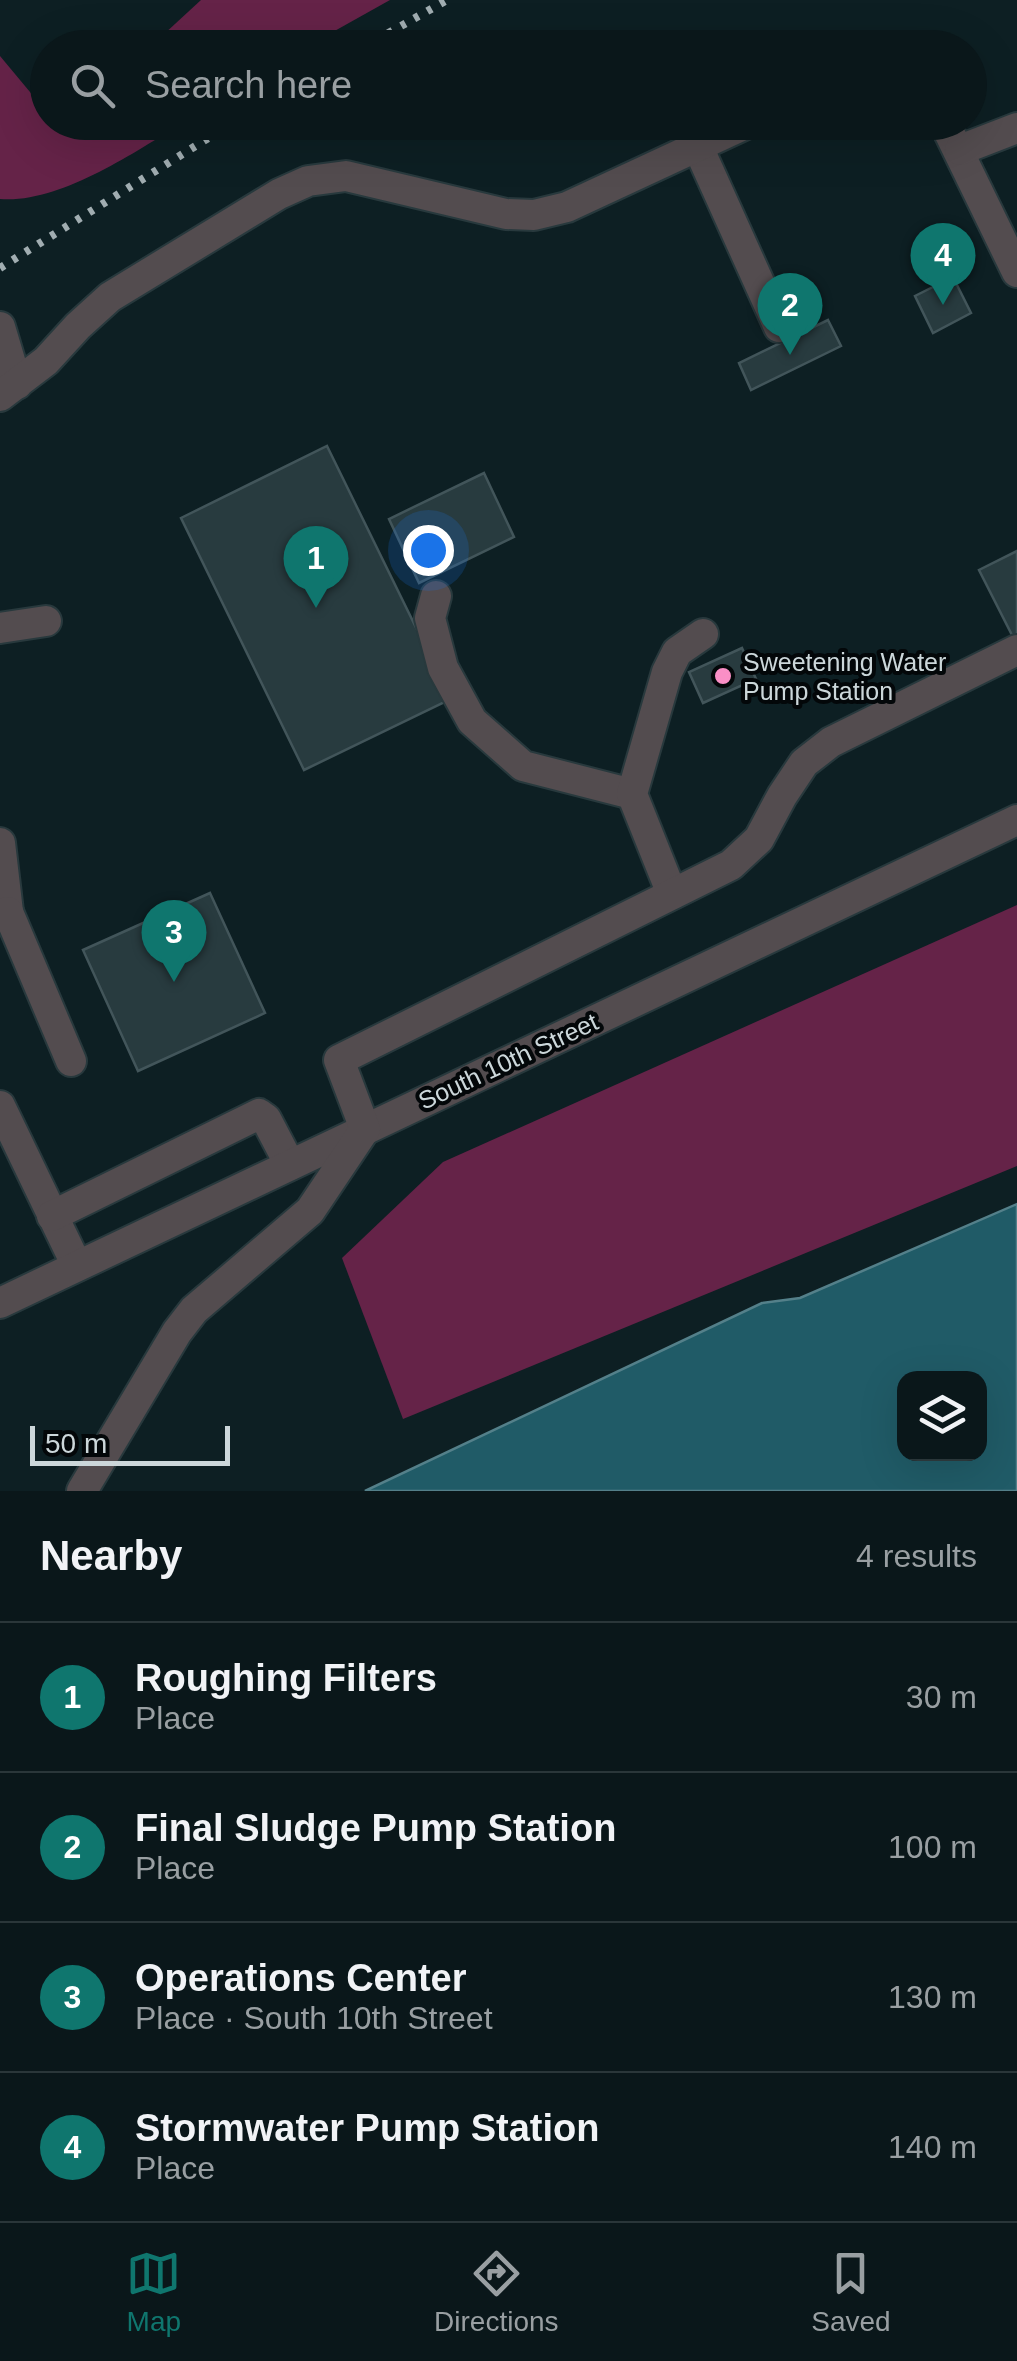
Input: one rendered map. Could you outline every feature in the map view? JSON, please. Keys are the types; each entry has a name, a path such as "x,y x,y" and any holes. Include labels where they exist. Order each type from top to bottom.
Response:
{"street":[{"path":"987,140 1017,128"},
{"path":"0,327 9,390 46,361 110,297 279,194 308,181 346,176 506,214 534,215 567,207 713,140"},
{"path":"954,140 1017,272"},
{"path":"960,150 986,140"},
{"path":"698,147 779,327"},
{"path":"436,596 430,618 443,668 472,721 523,766 632,794"},
{"path":"0,628 46,620"},
{"path":"672,894 632,794 667,672 677,652 704,634"},
{"path":"82,1491 194,1310 310,1211 365,1129 339,1060 731,864 759,839 804,764 831,742 1017,650"},
{"name":"South 10th Street","path":"0,1304 1017,820"},
{"path":"0,843 4,913 71,1061"},
{"path":"0,1106 78,1266"},
{"path":"52,1216 259,1114 266,1119 290,1165"}],"shaded area":[{"path":"201,0 390,0 336,30 168,30"},
{"path":"0,56 30,92 30,140 155,140 70,185 23,198 0,199"},
{"path":"1017,905 1017,1166 403,1419 342,1258 443,1162"}],"water":[{"path":"1017,1204 1017,1491 365,1491 762,1303 800,1298"}],"building":[{"path":"953,277 971,313 933,333 915,296"},
{"path":"828,320 841,346 751,390 739,363"},
{"path":"327,446 451,699 304,770 181,518"},
{"path":"484,473 514,537 419,583 389,519"},
{"path":"1017,551 1017,635 1013,637 979,570"},
{"name":"Sweetening Water Pump Station","path":"742,648 756,679 703,703 689,672"},
{"path":"210,893 265,1013 138,1071 83,950"}],"railway":[{"path":"394,30 447,0"},
{"path":"0,268 205,140"}],"place":[{"name":"Stormwater Pump Station","path":"943,305"},
{"name":"Final Sludge Pump Station","path":"790,355"},
{"name":"Roughing Filters","path":"316,608"},
{"name":"Sweetening Water Pump Station","path":"723,676"},
{"name":"Operations Center","path":"174,982"}]}
